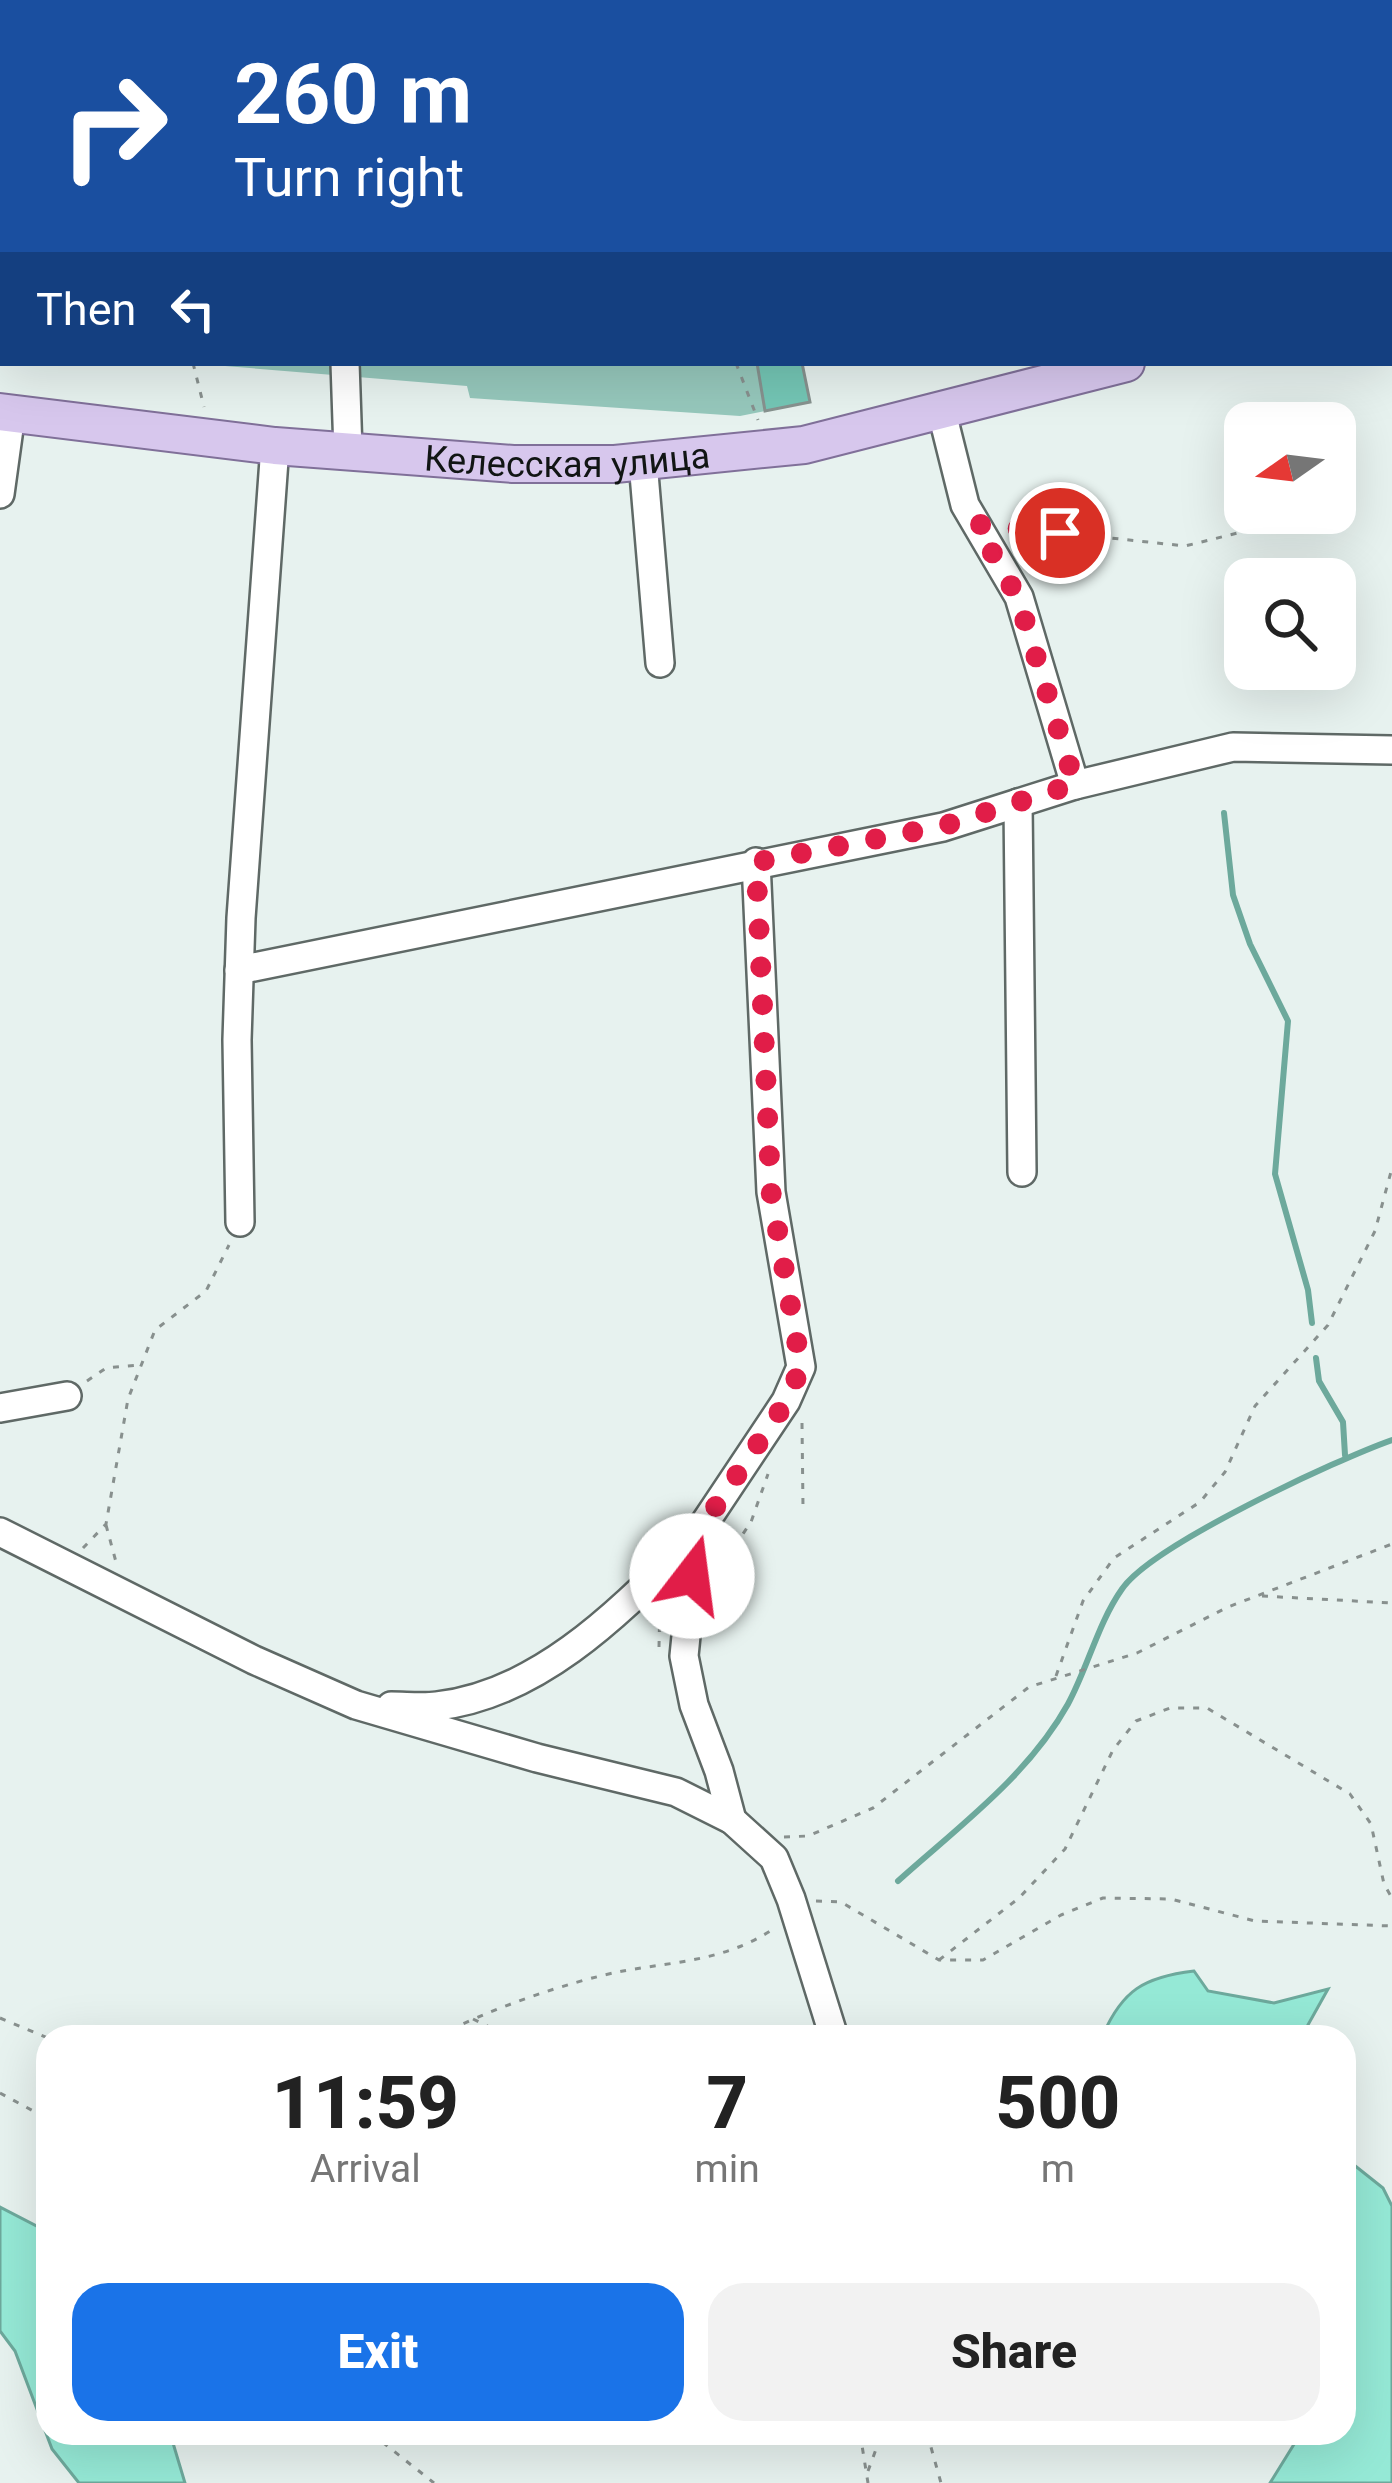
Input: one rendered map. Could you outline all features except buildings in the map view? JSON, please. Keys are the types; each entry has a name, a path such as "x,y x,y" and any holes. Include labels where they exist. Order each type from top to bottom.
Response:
{"main road":[{"name":"Келесская улица","path":"5,413 348,452 512,464 643,462 768,450 942,413 1115,366"}],"street":[{"path":"345,366 348,452"},
{"path":"0,494 5,413"},
{"path":"942,413 965,505 1018,598 1075,784"},
{"path":"240,1222 239,970 275,446"},
{"path":"643,462 660,663"},
{"path":"239,970 943,826 1075,784 1233,747 1392,750"},
{"path":"1018,802 1022,1172"},
{"path":"356,1705 437,1706 479,1696 542,1668 606,1624 696,1536 786,1402 801,1367 771,1192 756,862"},
{"path":"0,1408 67,1396"},
{"path":"0,1532 254,1660 356,1705 537,1758 676,1792 742,1829 774,1858 830,2025"},
{"path":"696,1536 684,1656 694,1705 742,1829"}],"path":[{"path":"194,366 212,438"},
{"path":"738,366 768,450"},
{"path":"976,524 1185,546 1234,534"},
{"path":"1055,1678 1083,1601 1114,1558 1200,1502 1225,1472 1256,1406 1328,1325 1375,1231 1392,1168"},
{"path":"65,1564 106,1524 128,1400 155,1330 206,1291 240,1222"},
{"path":"67,1396 106,1367 141,1365"},
{"path":"801,1414 803,1507"},
{"path":"717,1573 751,1522 768,1479 766,1431"},
{"path":"742,1829 808,1836 873,1808 1029,1687 1137,1653 1258,1595 1392,1544"},
{"path":"1258,1595 1392,1603"},
{"path":"939,1960 1019,1898 1065,1849 1113,1750 1136,1721 1170,1708 1207,1708 1350,1794 1371,1824 1384,1884 1392,1898"},
{"path":"458,2025 620,1971 686,1964 751,1944 793,1906 841,1902 939,1960 983,1960 1060,1916 1103,1898 1171,1899 1256,1921 1392,1926"},
{"path":"0,2018 36,2033"},
{"path":"471,2018 485,2025"},
{"path":"0,2092 36,2113"},
{"path":"386,2445 434,2483"},
{"path":"862,2445 868,2483"},
{"path":"867,2474 878,2445"},
{"path":"930,2445 941,2483"}],"shaded area":[{"path":"224,366 758,366 765,411 740,416 470,398 467,386"},
{"path":"1194,1971 1208,1991 1274,2003 1328,1989 1308,2025 1109,2025 1127,1997 1161,1977"},
{"path":"1356,2167 1383,2188 1392,2206 1392,2483 1270,2483 1294,2445 1356,2445"},
{"path":"0,2207 36,2226 36,2407 15,2351 0,2331"},
{"path":"50,2445 174,2445 185,2483 79,2483"}],"waterway":[{"path":"1224,813 1233,895 1250,944 1288,1021 1275,1174 1308,1290 1312,1323"},
{"path":"1316,1358 1319,1381 1343,1422 1345,1455"},
{"path":"898,1881 990,1799 1052,1730 1114,1602 1140,1571 1248,1505 1392,1440"}],"route":[{"path":"692,1576 696,1536 786,1402 801,1367 771,1192 756,862 943,826 1075,784 1018,598 976,524 1060,533"}]}
